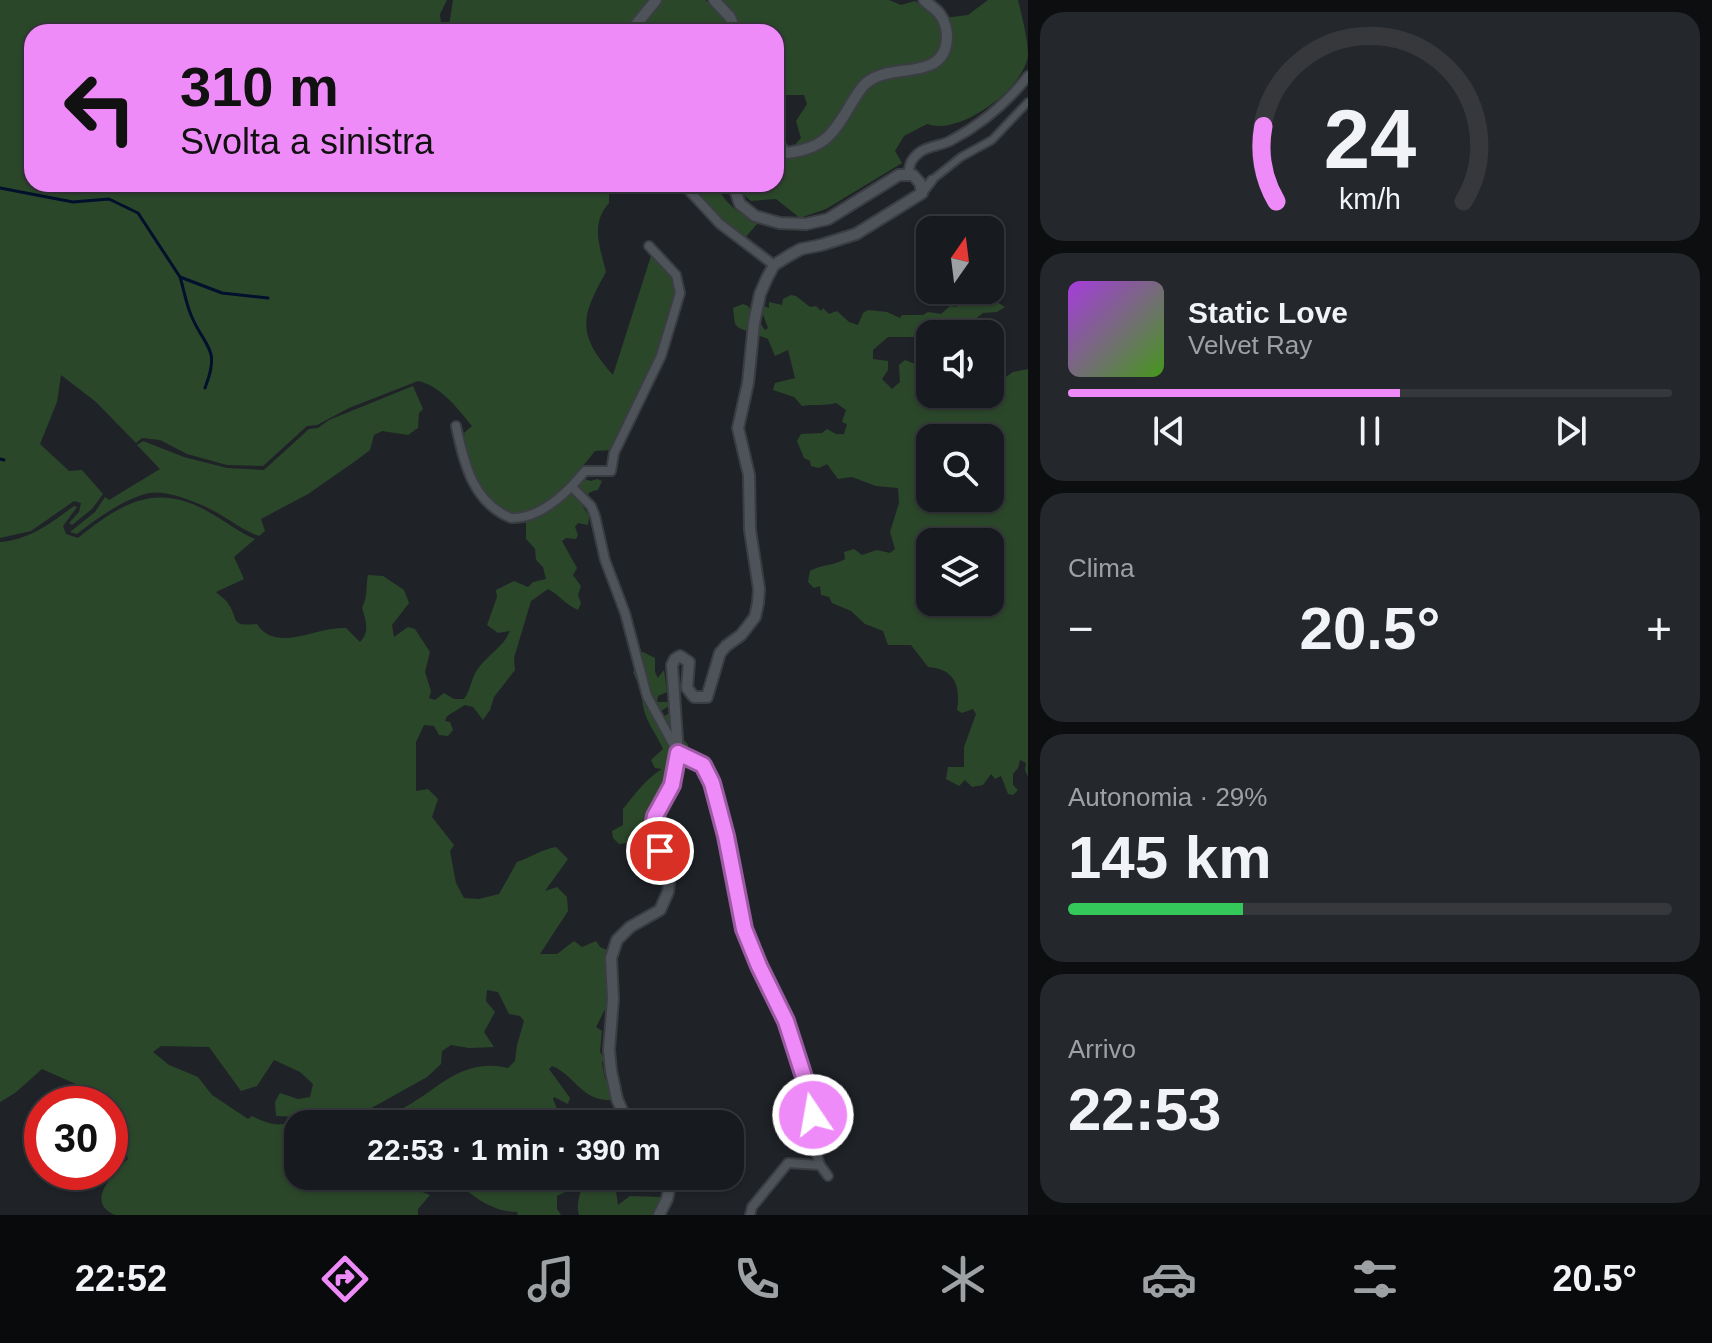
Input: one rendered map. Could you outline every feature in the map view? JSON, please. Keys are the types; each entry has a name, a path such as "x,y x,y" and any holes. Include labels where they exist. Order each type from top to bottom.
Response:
{"street":[{"path":"636,24 656,0"},
{"path":"714,0 733,24"},
{"path":"784,151 806,151 830,137 864,85 883,74 931,65 943,54 948,42 946,24 924,0"},
{"path":"908,174 910,161 923,150 949,142 991,114 1012,97 1028,76"},
{"path":"622,1110 617,1099 609,1050 613,999 611,958 617,940 630,927 660,910 668,892 670,874 653,826 672,785 678,753 672,678 675,659 680,656 689,662 687,688 694,697 707,697 720,653 741,635 755,617 759,589 750,530 749,475 738,428 748,383 760,294 774,265 801,249 856,234 922,193 932,180 961,157 992,140 1028,102"},
{"path":"736,192 740,204 755,216 780,223 806,224 828,219 899,175 913,175 920,183 922,193"},
{"path":"690,192 720,224 774,265"},
{"path":"456,426 469,479 502,514 516,518 528,515 549,505 572,487 585,471 611,471 614,453 653,374 680,293 676,275 649,246"},
{"path":"572,487 591,506 647,696 678,753 703,765 712,783 744,929 786,1021 812,1106 812,1140 820,1165 828,1176"},
{"path":"750,1215 752,1207 788,1163 820,1165"},
{"path":"659,1215 669,1190"}],"green space":[{"path":"0,0 447,0 440,14 441,24 24,24 24,192 609,192 609,203 598,227 606,272 591,302 586,325 593,348 613,375 651,256 674,277 676,305 651,370 611,450 595,451 563,491 549,502 517,515 496,507 469,474 464,433 472,426 448,399 426,383 418,381 349,408 317,425 307,426 263,466 227,465 187,454 160,440 142,438 136,443 96,402 61,375 57,402 40,444 69,471 82,470 103,494 92,509 72,525 69,523 79,512 81,503 74,501 31,531 0,538"},
{"path":"453,0 705,0 725,15 729,24 449,24"},
{"path":"722,0 889,0 901,5 915,1 936,19 968,15 988,0 1018,0 1028,56 1015,82 988,107 956,123 941,126 927,124 904,136 895,151 902,163 826,209 800,218 776,199 751,201 744,195 744,192 784,192 784,156 801,138 796,121 807,104 804,95 784,95 784,24 739,24"},
{"path":"691,192 721,192 733,207 758,223 742,241"},
{"path":"796,296 810,307 816,306 821,311 823,308 829,314 837,311 849,322 858,325 863,313 868,310 887,312 900,318 902,315 923,315 928,312 941,314 950,306 959,304 1000,304 1005,307 997,312 983,313 974,320 916,320 916,337 888,337 873,350 873,359 888,361 888,370 882,379 892,389 900,382 899,365 905,360 916,365 916,408 1004,408 1004,378 1013,372 1028,369 1028,777 1026,763 1020,760 1013,774 1013,785 1018,790 1013,795 1008,794 1001,776 995,779 991,774 983,785 972,787 965,780 959,786 946,779 948,767 964,767 964,747 976,714 973,709 962,713 957,710 957,686 950,675 928,667 911,645 888,645 883,631 865,624 851,611 832,603 829,597 821,595 820,586 814,588 808,582 810,571 845,559 844,552 854,549 862,555 877,550 890,553 895,549 890,532 899,503 898,488 876,486 852,477 838,479 827,464 819,468 811,466 810,461 804,458 797,441 801,434 822,433 827,429 844,434 847,424 842,422 846,410 836,403 802,406 794,397 773,390 775,383 795,378 788,350 775,356 768,339 735,324 733,308 743,304 748,306 765,330 768,328 761,309 763,306 769,308 769,302 782,305 783,299"},
{"path":"413,386 423,409 419,413 418,428 408,435 382,431 374,435 370,450 354,462 308,494 261,519 265,531 259,536 198,503 155,492 121,504 77,534 70,532 95,512 105,497 109,500 160,469 137,445 143,441 184,457 227,468 264,470 309,429 318,428 329,420"},
{"path":"584,479 602,481 598,490 589,493 585,500 583,507 589,516 588,525 578,523 575,527 576,539 566,538 562,541 577,568 573,575 581,586 578,610 548,589 531,601 514,658 515,670 494,697 483,720 473,707 465,705 447,716 445,721 450,722 453,730 448,736 439,735 434,726 424,725 416,742 416,791 428,789 438,799 432,817 454,845 450,851 456,883 464,898 479,899 499,894 517,862 545,850 556,847 568,859 545,891 557,887 567,897 568,911 540,954 557,954 574,941 582,947 596,941 607,950 611,998 596,1027 602,1031 600,1052 604,1057 602,1063 611,1100 585,1092 552,1066 549,1069 570,1098 568,1104 554,1097 557,1110 400,1110 459,1073 490,1066 508,1068 515,1061 524,1021 520,1016 509,1014 498,992 487,990 486,1001 495,1012 484,1032 494,1047 451,1045 442,1051 441,1064 427,1077 368,1110 284,1110 284,1116 276,1116 275,1102 280,1093 298,1099 310,1097 313,1084 300,1072 274,1060 257,1086 241,1091 209,1047 161,1046 153,1052 169,1065 198,1077 212,1095 248,1119 252,1116 269,1123 284,1124 284,1190 417,1190 430,1195 418,1209 418,1215 115,1215 102,1203 102,1195 104,1190 128,1190 128,1086 80,1086 42,1069 0,1102 0,542 30,534 74,506 77,507 63,526 66,534 78,538 109,515 139,501 171,498 188,502 255,539 234,557 244,579 216,592 227,602 238,623 257,624 265,633 286,638 346,628 360,642 366,630 362,608 368,575 383,576 404,590 409,603 392,625 394,637 408,627 415,629 430,652 425,672 431,691 429,698 435,700 444,693 454,699 464,699 477,670 510,631 498,633 487,625 497,597 496,590 514,581 528,587 533,582 546,579 543,567 536,560 535,549 526,539 526,520 557,502"},
{"path":"643,652 655,658 658,678 664,670 667,692 658,696 657,702 670,702 661,711 662,717 670,713 670,729 677,742 685,741 688,745 687,755 670,764 671,780 649,825 649,840 637,842 635,848 627,843 619,844 613,838 612,831 623,825 623,809 631,798 662,769 655,768 651,760 663,749 643,707 642,689 648,683 645,680 638,684 633,672 638,665 639,654"},
{"path":"466,1190 569,1190 557,1196 557,1209 561,1215 518,1215 517,1212 498,1209"},
{"path":"580,1190 616,1190 618,1205 630,1196 661,1197 654,1215 579,1215"}],"waterway":[{"path":"0,188 73,202 109,199 138,213 180,277 222,293 268,298"},
{"path":"180,277 191,315 211,356 212,364 205,388"},
{"path":"0,459 4,460"}],"route":[{"path":"660,851 653,826 672,785 678,753 703,765 712,783 744,929 786,1021 813,1115"}]}
